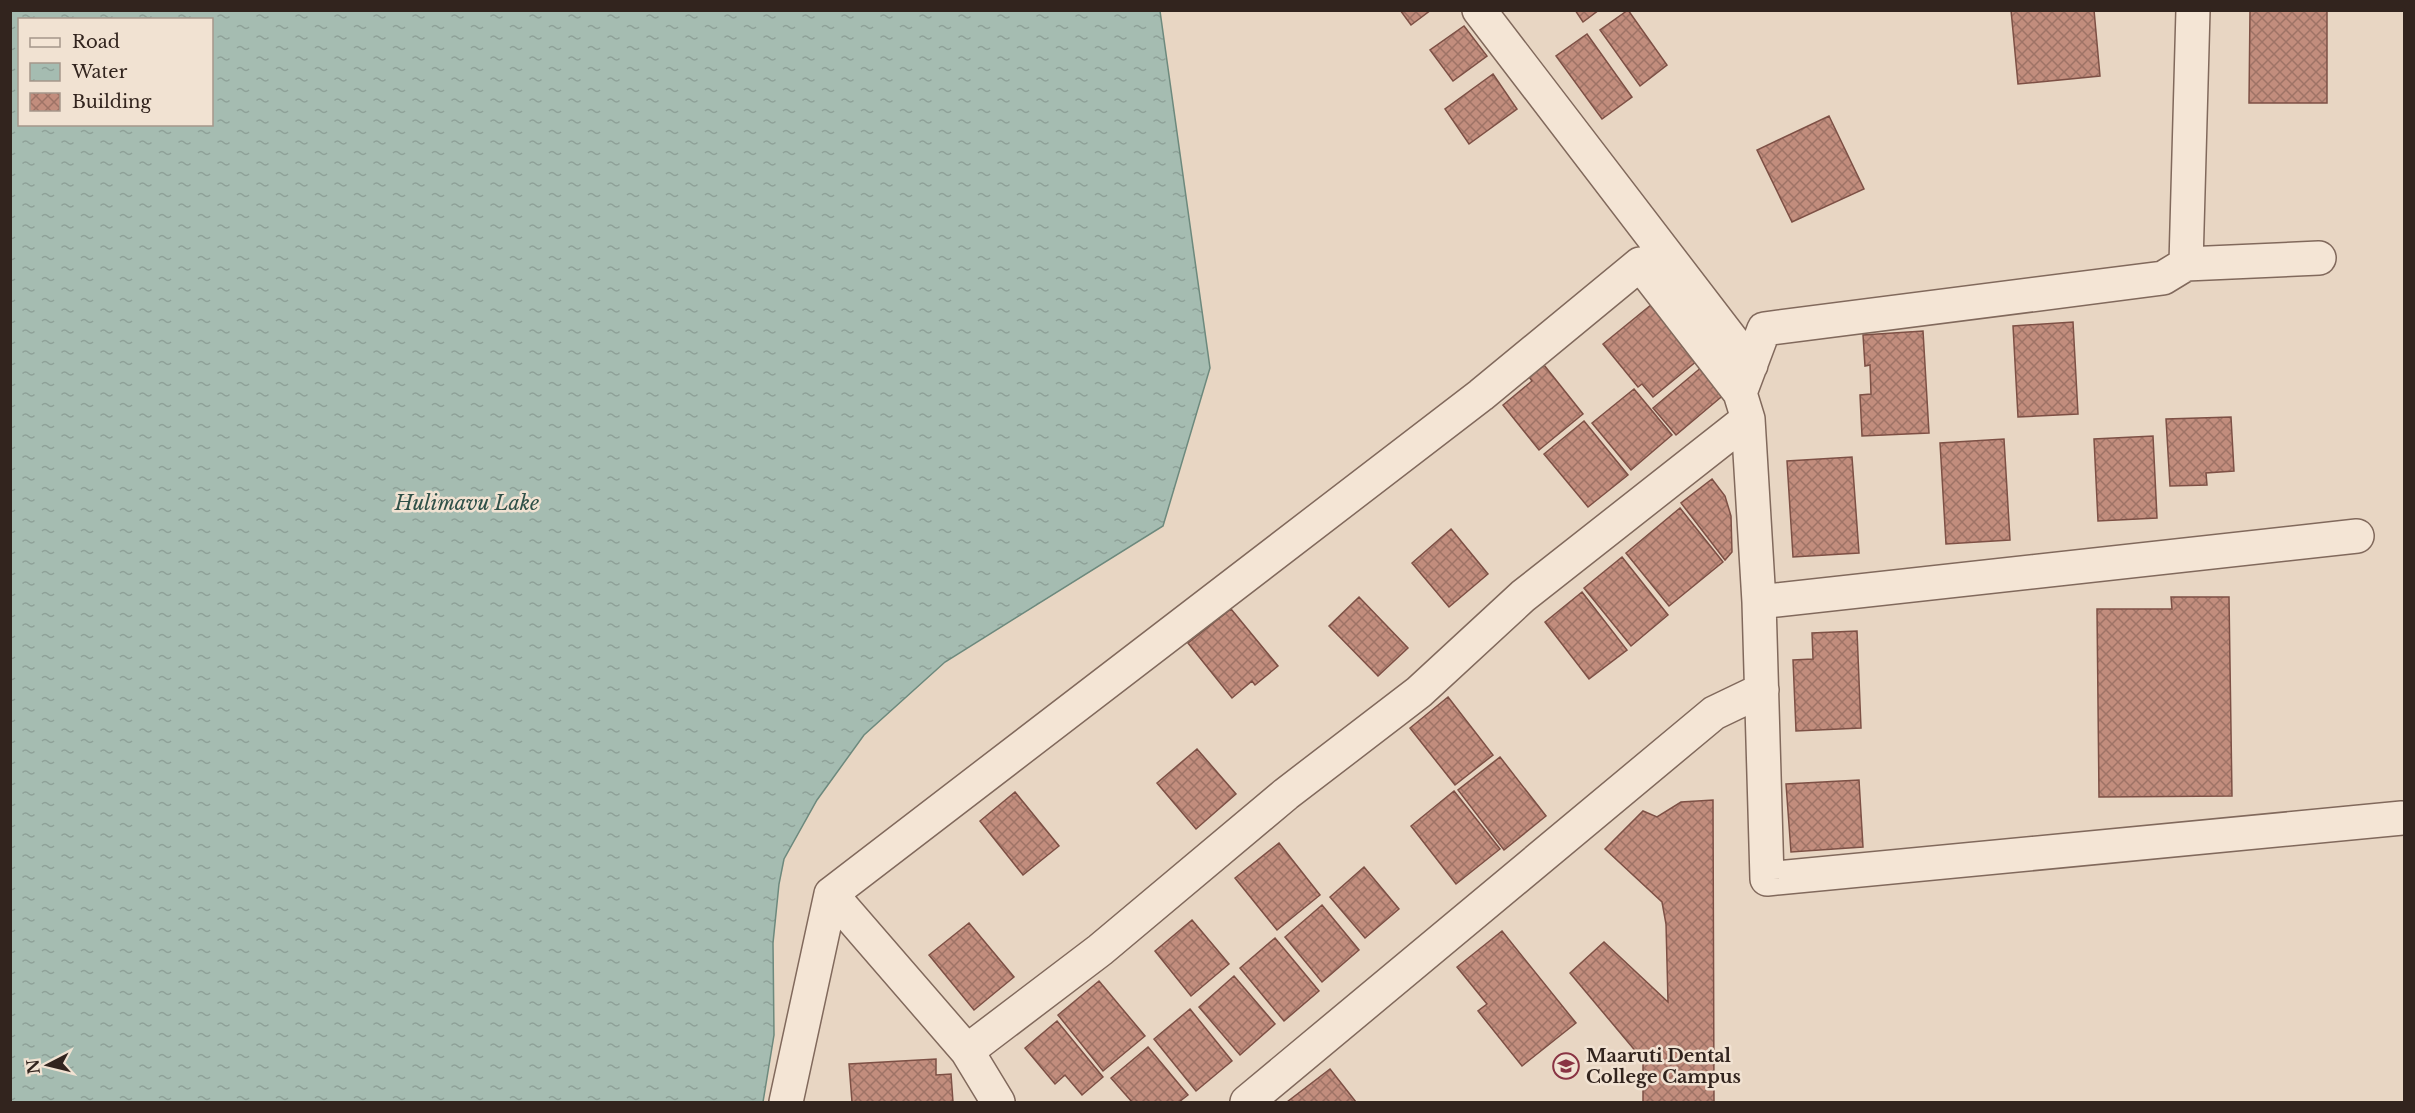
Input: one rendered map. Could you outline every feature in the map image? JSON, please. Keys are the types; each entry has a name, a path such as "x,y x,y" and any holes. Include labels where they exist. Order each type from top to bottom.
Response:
{"street":[{"path":"1479,10 1746,392"},
{"path":"2186,264 2193,10"},
{"path":"2319,258 2186,264 2163,278 1764,329 1746,392 1759,602 1767,879 2402,818"},
{"path":"786,1102 831,894 1482,395 1641,264 1746,392"},
{"path":"967,1051 1100,951 1286,795 1419,692 1746,392"},
{"path":"1759,602 2357,537"},
{"path":"1246,1102 1714,713 1762,690"},
{"path":"831,894 967,1051 998,1102"}],"water":[{"name":"Hulimavu Lake","path":"10,11 1160,11 1210,368 1163,526 945,662 864,735 817,800 784,859 779,884 773,943 774,1035 763,1102 11,1102"}],"building":[{"path":"1400,10 1431,10 1411,25"},
{"path":"1575,10 1599,10 1583,22"},
{"path":"1628,10 1667,65 1640,86 1600,30"},
{"path":"2011,10 2094,10 2100,76 2018,84"},
{"path":"2250,10 2327,10 2327,103 2249,103"},
{"path":"1464,26 1487,56 1453,81 1430,50"},
{"path":"1587,34 1632,97 1602,119 1556,56"},
{"path":"1493,74 1517,109 1469,144 1445,109"},
{"path":"1829,116 1864,189 1792,222 1757,150"},
{"path":"1657,300 1703,356 1653,397 1642,384 1638,387 1603,344"},
{"path":"2073,322 2078,414 2018,417 2013,326"},
{"path":"1923,331 1929,433 1862,436 1860,395 1871,394 1870,365 1865,366 1863,335"},
{"path":"1544,365 1583,414 1539,450 1503,405 1532,381 1529,377"},
{"path":"1703,366 1726,393 1676,435 1653,408"},
{"path":"1634,389 1672,435 1631,470 1592,423"},
{"path":"2231,417 2234,471 2206,473 2207,485 2170,486 2166,419"},
{"path":"1584,421 1628,475 1588,507 1544,454"},
{"path":"2153,436 2157,518 2098,521 2094,439"},
{"path":"2004,439 2010,540 1946,544 1940,443"},
{"path":"1852,457 1859,553 1793,557 1787,461"},
{"path":"1712,479 1725,496 1731,516 1732,552 1725,560 1681,503"},
{"path":"1680,508 1723,562 1669,606 1626,553"},
{"path":"1451,529 1488,574 1449,607 1412,563"},
{"path":"1622,557 1668,615 1631,646 1584,588"},
{"path":"1582,592 1627,650 1589,679 1545,622"},
{"path":"1359,597 1408,648 1378,676 1329,626"},
{"path":"2171,597 2229,597 2232,796 2099,797 2097,609 2172,609"},
{"path":"1231,609 1278,666 1255,685 1252,681 1232,698 1188,643"},
{"path":"1857,631 1861,728 1796,731 1793,660 1813,659 1812,633"},
{"path":"1448,697 1493,755 1455,785 1410,728"},
{"path":"1197,749 1236,794 1196,829 1157,783"},
{"path":"1500,757 1546,816 1504,850 1458,790"},
{"path":"1859,780 1863,847 1791,852 1786,784"},
{"path":"1454,791 1500,849 1456,884 1411,826"},
{"path":"1015,792 1059,846 1023,875 980,821"},
{"path":"1713,800 1714,1102 1643,1102 1643,1060 1570,973 1604,942 1668,1002 1666,924 1662,902 1605,849 1643,811 1657,817 1681,802"},
{"path":"1279,843 1320,895 1277,930 1235,878"},
{"path":"1364,867 1399,909 1365,938 1330,897"},
{"path":"1322,905 1359,950 1322,982 1285,937"},
{"path":"1192,920 1229,964 1191,996 1155,951"},
{"path":"969,923 1014,977 974,1010 929,955"},
{"path":"1502,931 1576,1023 1522,1066 1478,1011 1487,1004 1457,967"},
{"path":"1275,938 1319,991 1284,1021 1240,968"},
{"path":"1234,976 1275,1024 1240,1055 1199,1007"},
{"path":"1099,981 1145,1036 1103,1071 1058,1015"},
{"path":"1190,1009 1232,1061 1196,1091 1154,1039"},
{"path":"1057,1021 1103,1077 1082,1095 1065,1075 1055,1084 1025,1048"},
{"path":"1148,1047 1188,1095 1179,1102 1132,1102 1111,1078"},
{"path":"936,1059 936,1075 951,1074 953,1102 852,1102 849,1064"},
{"path":"1330,1069 1356,1102 1287,1102"}],"place":[{"name":"Maaruti Dental College Campus","path":"1566,1066"}]}
